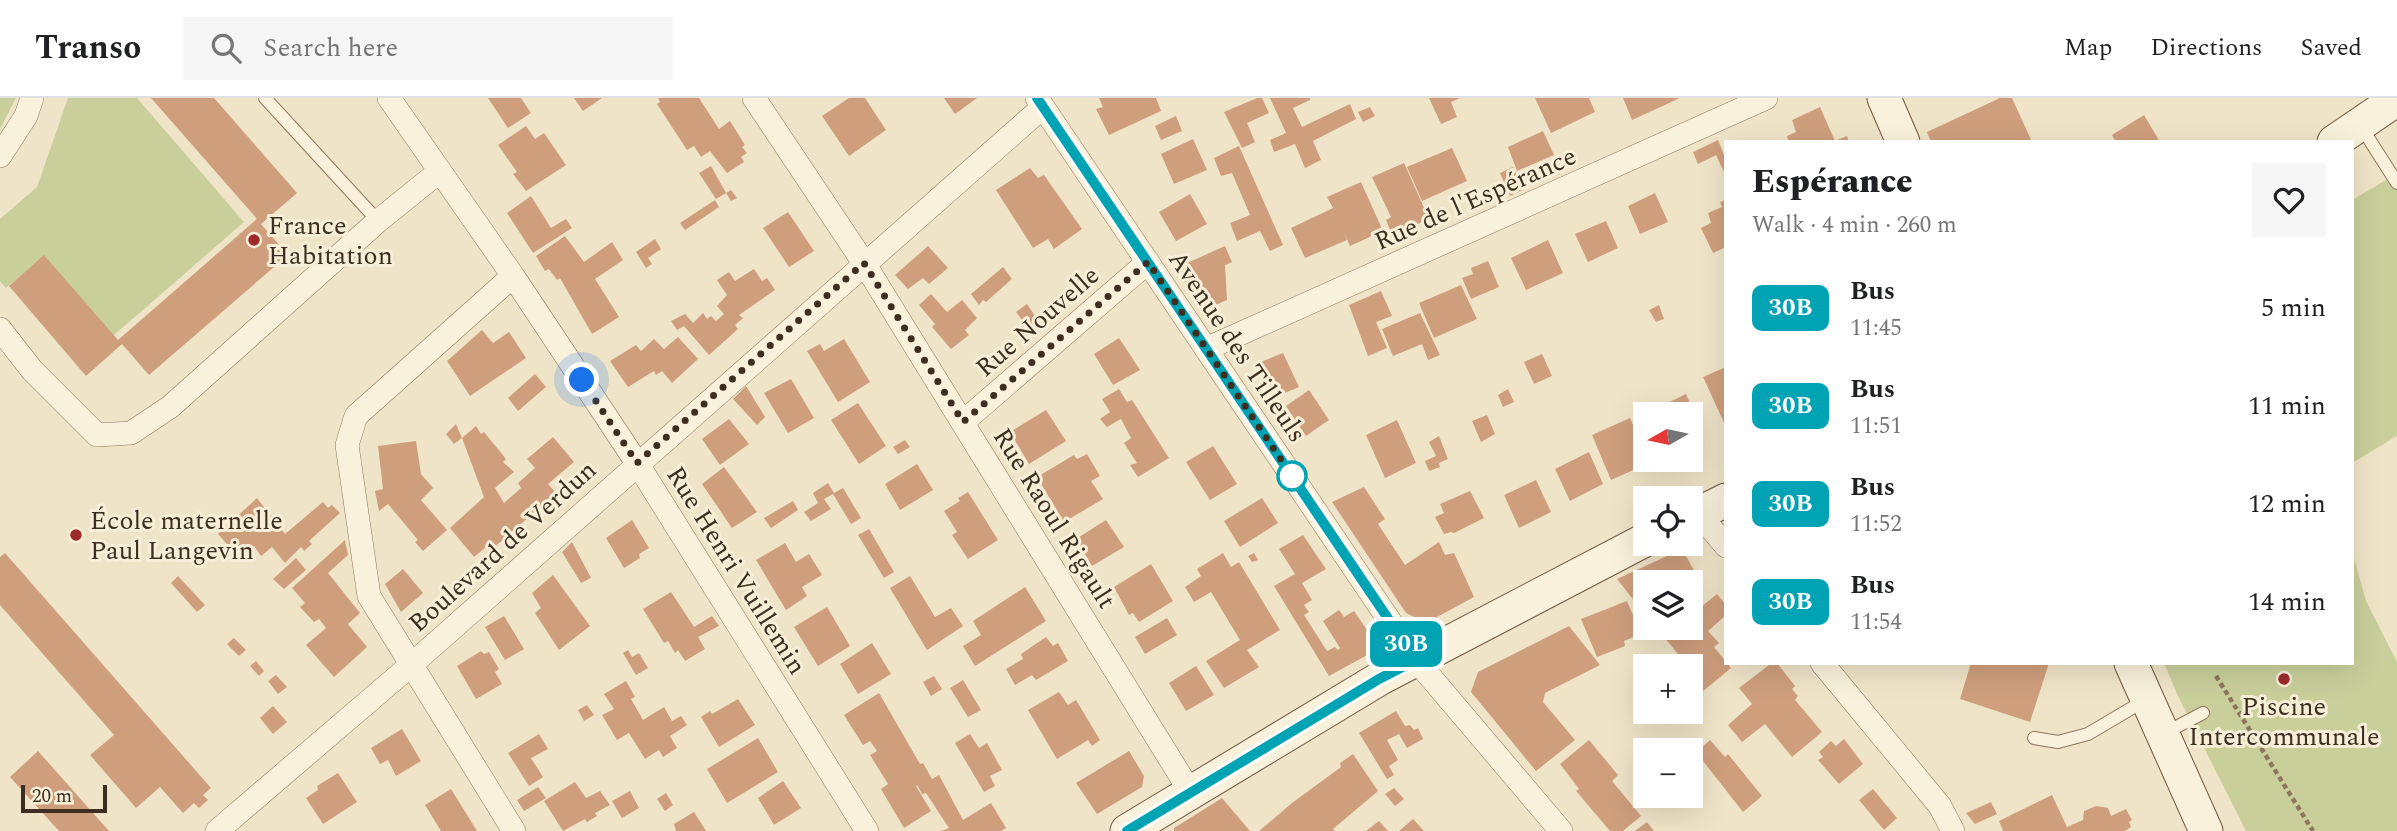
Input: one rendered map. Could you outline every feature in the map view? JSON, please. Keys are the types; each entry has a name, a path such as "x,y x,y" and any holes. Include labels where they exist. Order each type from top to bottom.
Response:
{"street":[{"path":"0,156 26,116 32,98"},
{"name":"Rue Henri Vuillemin","path":"390,98 513,276 637,463 867,831"},
{"name":"Rue Raoul Rigault","path":"754,98 864,263 1191,793"},
{"name":"Rue de l'Espérance","path":"1206,349 1766,98"},
{"path":"1884,98 1902,140"},
{"path":"2347,133 2397,99"},
{"name":"Boulevard de Verdun","path":"217,831 411,665 864,263 1040,102"},
{"name":"Avenue des Tilleuls","path":"1040,102 1416,660 1561,831"},
{"path":"0,329 32,370 97,435 131,433 170,407 378,221 440,170"},
{"name":"Rue Nouvelle","path":"963,422 1148,262"},
{"path":"513,276 356,416 347,445 369,596 514,831"},
{"path":"1705,510 1724,543"},
{"path":"1136,829 1379,679 1633,546"},
{"path":"1824,665 1940,806 1953,831"},
{"path":"2132,665 2206,831"}],"lane":[{"path":"265,98 378,221"},
{"path":"2347,133 2397,183"},
{"path":"2034,738 2058,742 2088,734 2147,699"},
{"path":"2163,734 2203,713"}],"path":[{"path":"2216,676 2313,831"}],"green space":[{"path":"0,98 16,98 0,129"},
{"path":"68,98 137,98 244,222 113,336 44,256 6,288 0,281 0,219 37,187"},
{"path":"2391,177 2397,189 2397,436 2354,462 2354,199"},
{"name":"Piscine Intercommunale","path":"2354,558 2366,601 2397,662 2397,831 2246,831 2165,665 2354,665"}],"building":[{"name":"France Habitation","path":"151,98 214,98 297,193 261,224 288,255 149,375 122,344 86,376 9,286 44,255 118,340 257,219"},
{"path":"488,98 521,98 531,113 508,128"},
{"path":"574,98 602,98 583,111"},
{"path":"658,98 699,98 719,129 730,121 745,145 742,147 747,153 741,157 744,162 727,173 710,151 701,157 694,146 687,150 657,104 660,102"},
{"path":"849,98 865,98 886,130 849,156 822,116"},
{"path":"944,98 977,98 955,114"},
{"path":"1099,98 1156,98 1161,111 1109,135 1096,109 1103,107"},
{"path":"1262,98 1269,113 1247,123 1255,142 1242,148 1224,112"},
{"path":"1270,98 1310,98 1293,108 1302,127 1350,104 1356,119 1313,141 1321,160 1305,168 1295,144 1274,152 1270,140 1286,133"},
{"path":"1429,98 1460,98 1451,102 1457,117 1441,124"},
{"path":"1535,98 1589,98 1595,112 1551,133"},
{"path":"1623,98 1680,98 1632,120"},
{"path":"2000,98 2012,98 2031,140 1930,140 1927,132"},
{"path":"1370,107 1375,116 1363,122 1358,112"},
{"path":"1820,107 1835,140 1788,140 1787,136 1796,132 1792,120"},
{"path":"2144,115 2159,140 2115,140 2112,135"},
{"path":"1176,116 1182,131 1161,140 1155,126"},
{"path":"526,126 535,139 544,133 566,165 526,191 513,174 517,172 498,145"},
{"path":"1543,131 1554,155 1517,171 1508,147"},
{"path":"1193,139 1207,170 1174,184 1161,154"},
{"path":"1718,140 1724,155 1724,172 1716,155 1698,164 1693,152"},
{"path":"1239,146 1283,245 1270,251 1260,231 1237,241 1230,223 1250,215 1232,173 1221,176 1214,158"},
{"path":"1452,148 1467,181 1422,201 1407,167"},
{"path":"1404,163 1429,219 1413,226 1414,231 1404,235 1402,231 1392,235 1386,220 1391,217 1372,177"},
{"path":"711,166 726,193 716,199 699,173"},
{"path":"1513,167 1523,190 1510,196 1500,173"},
{"path":"1030,168 1038,178 1044,175 1082,229 1054,249 1048,239 1033,248 996,190"},
{"path":"1361,182 1383,231 1350,246 1343,230 1347,240 1305,258 1291,228 1333,208 1327,197"},
{"path":"731,190 737,198 731,201 726,193"},
{"path":"1655,193 1668,222 1640,234 1628,206"},
{"path":"1190,194 1207,224 1176,241 1159,212"},
{"path":"531,196 551,228 566,219 572,228 533,253 507,213"},
{"path":"715,200 719,207 685,230 680,223"},
{"path":"1724,201 1724,248 1713,253 1701,228 1711,223 1708,213 1722,207 1720,202"},
{"path":"788,212 814,251 789,267 763,228"},
{"path":"1606,221 1618,248 1588,262 1575,234"},
{"path":"565,236 584,262 612,242 623,260 595,279 619,317 592,334 560,278 557,280 549,269 545,271 536,256"},
{"path":"655,239 661,249 648,258 652,264 646,268 636,252"},
{"path":"1548,240 1563,273 1526,290 1511,258"},
{"path":"928,246 948,268 929,284 923,278 908,289 895,275"},
{"path":"1225,246 1232,262 1225,265 1227,300 1204,310 1176,268"},
{"path":"1488,261 1499,287 1471,299 1462,278 1473,274 1471,268"},
{"path":"1003,267 1012,279 979,305 971,294"},
{"path":"754,269 762,281 767,278 775,290 739,315 743,318 735,325 738,329 709,355 684,326 677,330 671,321 685,314 693,323 703,313 707,319 711,316 716,321 724,314 717,306 727,295 717,280 729,272 735,281"},
{"path":"1461,285 1477,319 1434,338 1419,303"},
{"path":"1381,291 1392,316 1376,322 1387,348 1368,356 1349,305"},
{"path":"931,294 947,312 962,300 977,318 965,330 969,335 951,349 932,327 935,324 919,305"},
{"path":"1027,304 1041,325 1031,332 1016,312"},
{"path":"1659,305 1664,319 1656,322 1649,310"},
{"path":"1420,313 1440,355 1428,360 1422,344 1393,356 1382,329"},
{"path":"482,330 493,343 509,332 526,358 470,396 447,361"},
{"path":"678,337 698,359 672,383 662,371 656,375 654,371 628,387 610,361 636,345 641,351 654,339 664,349"},
{"path":"1119,338 1140,370 1113,385 1094,354"},
{"path":"844,339 870,382 838,402 807,351 820,344 824,351"},
{"path":"1283,353 1299,387 1271,399 1256,364"},
{"path":"1542,354 1552,376 1534,384 1524,362"},
{"path":"1724,368 1724,423 1703,377"},
{"path":"535,374 546,387 518,411 508,398"},
{"path":"791,379 814,418 788,433 764,393"},
{"path":"746,386 765,417 757,425 733,399"},
{"path":"1119,389 1127,402 1132,400 1169,458 1138,477 1130,465 1137,463 1124,443 1131,438 1121,419 1107,427 1100,419 1110,412 1102,399"},
{"path":"1508,389 1514,402 1503,407 1498,395"},
{"path":"1309,390 1329,420 1306,436 1286,406"},
{"path":"1686,394 1689,402 1670,402"},
{"path":"858,403 886,446 859,464 831,420"},
{"path":"1046,410 1066,441 1029,464 1010,432"},
{"path":"1487,415 1495,434 1481,442 1472,421"},
{"path":"1630,418 1633,425 1633,470 1611,480 1592,435"},
{"path":"729,419 749,444 720,465 702,439"},
{"path":"1397,420 1416,463 1385,478 1366,435"},
{"path":"456,424 462,438 454,444 446,434"},
{"path":"476,426 481,434 484,432 506,459 503,462 514,472 495,488 504,503 521,488 518,483 535,468 527,459 553,437 574,462 548,484 556,493 490,551 485,548 474,557 450,528 484,497 462,438"},
{"path":"1439,436 1448,459 1439,463 1440,467 1429,471 1425,461 1436,456 1429,442"},
{"path":"905,440 910,447 898,454 893,447"},
{"path":"416,441 421,474 433,488 421,500 447,530 423,551 415,542 418,540 388,504 379,511 375,491 383,489 378,446"},
{"path":"1213,446 1237,484 1210,500 1186,462"},
{"path":"1589,452 1603,484 1570,501 1555,469"},
{"path":"1087,454 1100,476 1091,481 1103,499 1064,522 1037,477 1074,455 1077,459"},
{"path":"917,464 933,490 900,510 885,484"},
{"path":"724,467 757,512 732,528 702,484"},
{"path":"1536,480 1551,512 1519,528 1504,495"},
{"path":"828,483 834,493 843,488 861,518 851,524 833,494 824,499 831,509 811,521 804,512 818,503 813,493"},
{"path":"1364,487 1385,519 1378,524 1405,565 1439,542 1445,555 1454,553 1474,597 1426,623 1406,613 1332,502"},
{"path":"1470,491 1484,518 1454,533 1444,534 1435,517 1444,513 1440,504"},
{"path":"968,492 998,540 968,559 952,535 957,532 944,511"},
{"path":"257,498 285,534 323,502 328,508 332,505 340,513 309,541 312,544 304,551 301,547 285,563 272,547 261,556 254,546 239,558 218,534"},
{"path":"1262,498 1278,523 1240,547 1224,521"},
{"path":"793,501 798,510 771,528 764,518"},
{"path":"632,520 649,548 639,554 640,558 624,568 606,538"},
{"path":"1106,520 1124,547 1092,566 1076,539"},
{"path":"869,529 894,572 884,578 858,535"},
{"path":"1303,535 1326,569 1302,583 1312,600 1304,605 1309,612 1304,615 1327,651 1340,648 1323,621 1339,610 1344,617 1354,611 1374,640 1371,653 1329,676 1274,586 1295,574 1279,549"},
{"path":"345,540 348,555 328,573 360,613 348,624 367,647 334,677 306,645 326,628 319,619 314,622 300,607 305,603 292,588"},
{"path":"572,542 591,578 581,583 562,552"},
{"path":"785,543 796,562 809,554 822,575 802,587 807,596 786,610 756,560"},
{"path":"5,553 211,788 203,795 208,800 199,808 194,803 183,813 160,787 136,808 90,755 114,735 0,605 0,557"},
{"path":"1223,553 1231,567 1239,562 1280,630 1247,650 1259,667 1224,688 1206,661 1240,640 1211,592 1194,602 1185,587 1201,576 1197,569"},
{"path":"1254,553 1258,560 1252,562 1248,556"},
{"path":"1667,556 1686,556 1694,570 1636,570"},
{"path":"296,558 306,570 284,589 273,579"},
{"path":"1151,564 1173,601 1139,622 1133,613 1129,615 1114,587"},
{"path":"403,569 423,593 401,612 385,584"},
{"path":"1633,572 1633,599 1617,579"},
{"path":"553,575 590,626 559,650 535,613 541,608 532,593"},
{"path":"178,576 205,605 197,612 171,583"},
{"path":"910,576 935,617 951,608 963,626 927,650 890,588"},
{"path":"1025,587 1046,621 975,666 963,646 981,635 973,621"},
{"path":"671,592 694,627 712,616 719,626 698,637 705,649 685,661 678,650 675,653 668,641 664,643 643,609"},
{"path":"1717,594 1724,603 1724,617 1708,631 1719,643 1714,647 1724,659 1724,665 1731,668 1703,691 1703,654 1678,654 1666,640 1703,640 1703,605"},
{"path":"1627,601 1633,615 1633,637 1624,641 1625,646 1597,657 1581,619"},
{"path":"827,607 850,646 818,666 794,627"},
{"path":"504,616 524,649 505,660 485,627"},
{"path":"1167,618 1177,635 1145,654 1135,637"},
{"path":"1569,626 1600,665 1545,693 1543,702 1575,740 1536,771 1471,692 1478,672"},
{"path":"1046,637 1053,646 1058,643 1068,661 1036,680 1032,675 1015,685 1006,669 1023,659 1021,654"},
{"path":"234,638 246,650 239,656 227,644"},
{"path":"872,643 891,674 858,694 840,664"},
{"path":"628,650 632,657 639,653 648,668 636,675 623,653"},
{"path":"481,651 484,654 489,652 499,669 495,672 502,684 476,699 457,666"},
{"path":"256,661 264,671 259,676 250,666"},
{"path":"1769,665 1779,665 1795,686 1792,689 1798,696 1795,700 1822,732 1792,757 1765,724 1742,742 1728,725 1752,704 1739,688"},
{"path":"1970,665 2048,665 2030,722 1960,699"},
{"path":"1196,666 1214,695 1186,711 1169,683"},
{"path":"276,675 287,687 278,694 268,681"},
{"path":"934,676 942,689 931,696 923,682"},
{"path":"963,680 981,710 968,717 950,688"},
{"path":"626,681 635,697 631,699 643,720 664,707 672,721 681,716 687,725 670,736 677,748 663,757 659,750 645,759 629,733 617,740 602,715 614,709 604,694"},
{"path":"1059,692 1068,705 1076,700 1100,740 1092,746 1088,740 1057,759 1028,710"},
{"path":"879,693 920,764 923,763 932,779 939,775 963,820 991,803 1006,828 1001,831 941,831 949,828 926,793 922,794 917,785 931,811 904,828 881,789 888,784 870,755 877,751 870,741 863,745 844,715"},
{"path":"738,699 755,725 719,747 701,717 710,711 712,714"},
{"path":"587,705 594,715 584,721 578,710"},
{"path":"273,706 287,722 273,734 260,718"},
{"path":"1396,711 1405,726 1410,725 1414,730 1418,728 1423,739 1407,748 1399,734 1387,740 1398,760 1389,766 1394,775 1387,779 1359,733"},
{"path":"402,729 421,761 396,776 388,760 380,764 371,748"},
{"path":"539,734 548,749 531,758 543,777 529,786 508,753"},
{"path":"970,734 979,748 987,743 1002,770 990,776 995,786 984,792 955,743"},
{"path":"758,738 778,772 727,803 707,769"},
{"path":"1844,739 1863,764 1839,784 1818,760 1823,757 1819,752 1831,741 1836,746"},
{"path":"1589,740 1618,775 1612,781 1641,816 1623,831 1610,831 1576,791 1579,789 1560,764"},
{"path":"1710,740 1725,757 1728,754 1762,796 1743,812 1703,761 1703,746"},
{"path":"38,751 109,831 59,831 10,777"},
{"path":"1129,751 1144,776 1142,787 1097,814 1076,783"},
{"path":"1353,754 1378,791 1333,829 1335,831 1259,831 1341,767 1340,763"},
{"path":"338,773 357,802 323,824 306,798 318,790 317,786"},
{"path":"783,781 801,808 774,825 758,798"},
{"path":"575,782 586,798 600,791 610,805 595,813 597,816 587,822 585,819 563,831 544,801"},
{"path":"538,787 546,798 524,811 517,800"},
{"path":"1394,788 1404,799 1395,806 1385,794"},
{"path":"451,789 477,831 441,831 425,805"},
{"path":"1873,789 1897,818 1884,830 1859,800"},
{"path":"630,791 639,808 622,818 612,801"},
{"path":"666,793 673,805 665,811 657,799"},
{"path":"2052,795 2067,827 2083,820 2084,811 2096,806 2108,808 2111,816 2126,809 2132,820 2129,822 2131,827 2125,831 2003,831 1999,821"},
{"path":"1222,798 1250,831 1174,831 1174,828"},
{"path":"1991,802 1997,814 1975,824 1966,813"},
{"path":"694,812 706,831 676,831 674,824"},
{"path":"1413,819 1424,831 1399,831"},
{"path":"1379,821 1388,831 1366,831"},
{"path":"1647,822 1654,831 1635,831"}],"bus line":[{"name":"30B","path":"1037,98 1416,660 1379,679 1127,831"}],"place":[{"name":"France Habitation","path":"254,240"},
{"name":"École maternelle Paul Langevin","path":"76,535"},
{"name":"Piscine Intercommunale","path":"2284,679"}],"route":[{"path":"582,380 637,463 864,263 963,422 1148,262 1292,476"}]}
